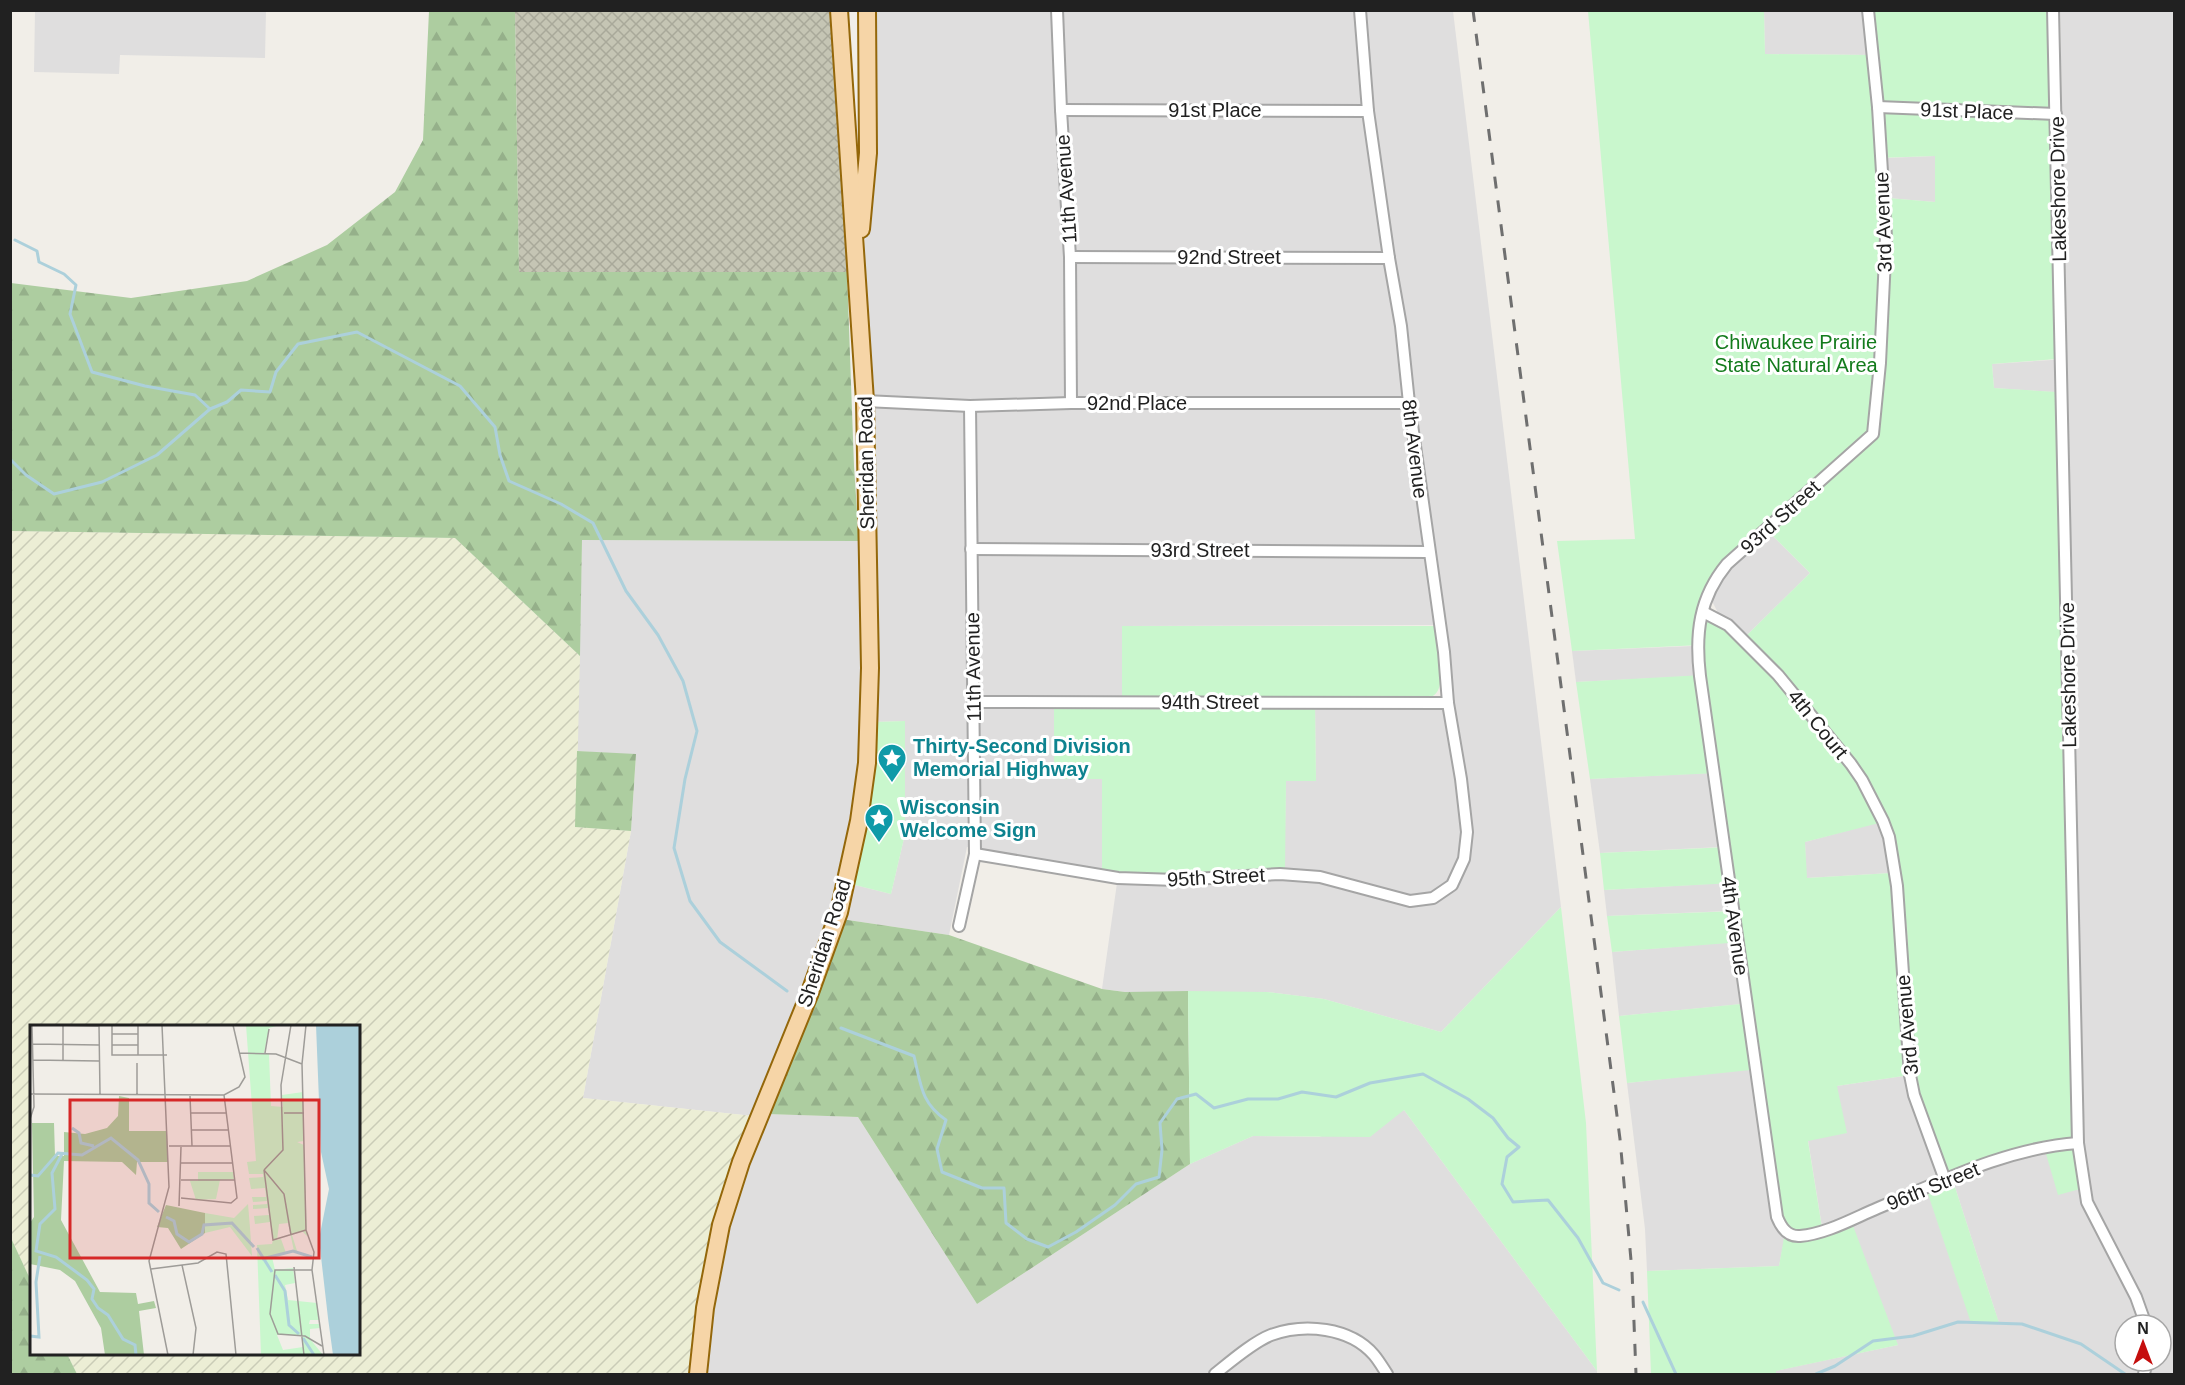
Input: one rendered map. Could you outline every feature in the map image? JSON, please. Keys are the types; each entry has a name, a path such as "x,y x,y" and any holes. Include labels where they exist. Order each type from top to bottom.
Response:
{"main road":[{"name":"Sheridan Road","path":"698,1374 705,1308 721,1225 741,1162 809,996 839,912 859,821 867,763 870,668 865,401 839,10"},
{"name":"Sheridan Road","path":"857,281 868,153 867,10"}],"street":[{"name":"11th Avenue","path":"1057,10 1070,257 1071,403"},
{"name":"8th Avenue","path":"1360,10 1368,111 1401,326 1408,403 1467,832 1464,859 1452,885"},
{"name":"3rd Avenue","path":"1868,10 1878,107 1886,237 1880,363 1873,434"},
{"name":"Lakeshore Drive","path":"2053,10 2078,1143 2087,1202 2136,1297 2142,1313"},
{"name":"91st Place","path":"1878,107 2056,114"},
{"name":"91st Place","path":"1061,110 1368,111"},
{"name":"92nd Street","path":"1070,257 1389,258"},
{"name":"92nd Place","path":"865,401 970,406 1071,403 1408,403"},
{"name":"11th Avenue","path":"959,926 975,854 970,406"},
{"name":"93rd Street","path":"1703,612 1717,576 1727,564 1873,434"},
{"name":"93rd Street","path":"971,549 1428,552"},
{"name":"4th Court","path":"1703,612 1723,621 1750,646 1778,675 1851,764 1862,780 1883,822 1894,866"},
{"name":"4th Avenue","path":"1703,612 1696,646 1715,784 1775,1208 1780,1226 1791,1235"},
{"name":"94th Street","path":"973,702 1448,703"},
{"name":"95th Street","path":"975,854 1118,878 1176,880 1280,874 1320,877 1410,901 1433,898 1452,885"},
{"name":"3rd Avenue","path":"1894,866 1910,1076 1914,1095 1945,1180"},
{"name":"96th Street","path":"1791,1235 1801,1236 1834,1227 2018,1152 2078,1143"},
{"path":"1215,1374 1269,1335 1294,1329 1320,1329 1359,1342 1374,1355 1387,1374"}],"shaded area":[{"path":"35,11 266,11 265,58 120,55 119,74 34,72"},
{"path":"515,11 839,11 861,341 847,272 519,272"},
{"path":"874,11 1453,11 1561,907 1441,1032 1324,999 1267,992 1125,992 1102,989 1117,883 1169,886 1284,880 1286,781 1316,781 1315,707 1453,708 1443,625 1122,626 1122,698 1102,779 1102,872 967,847 949,935 841,919 851,884 891,894 905,834 905,721 874,722 874,382 869,353 865,298 865,240 874,136"},
{"path":"1764,11 1865,11 1873,55 1765,54"},
{"path":"2060,11 2174,11 2174,1374 1776,1374 1775,1371 1898,1345 1822,1227 1808,1140 1837,1086 1910,1075 1999,1323 1953,1181 2044,1146 2085,1159 2067,393 1994,388 1992,364 2067,359"},
{"path":"1935,156 1935,202 1888,198 1886,158"},
{"path":"11,531 455,538 580,656 576,827 631,831 583,1098 753,1116 697,1315 688,1374 77,1374 68,1355 360,1355 360,1025 30,1025 30,1279 11,1238"},
{"path":"1770,533 1810,573 1745,637 1718,613 1712,596 1723,577 1735,563"},
{"path":"582,540 859,541 864,672 861,745 845,856 835,902 816,961 753,1116 583,1098 631,831 636,755 577,751"},
{"path":"1693,646 1696,676 1576,682 1572,651"},
{"path":"1709,773 1721,847 1600,853 1590,779"},
{"path":"1883,821 1891,873 1806,878 1805,842"},
{"path":"1726,883 1729,911 1607,916 1604,890"},
{"path":"1734,942 1742,1004 1619,1016 1612,952"},
{"path":"1752,1069 1774,1225 1785,1236 1779,1266 1647,1271 1645,1229 1627,1083"},
{"path":"1404,1110 1597,1374 702,1374 728,1224 766,1114 858,1117 977,1304 1190,1164 1253,1136 1319,1137"}],"green space":[{"path":"429,11 515,11 519,272 847,272 859,541 582,540 580,656 455,538 11,531 11,283 131,298 247,281 327,245 395,192 423,140"},
{"name":"Chiwaukee Prairie State Natural Area","path":"1588,11 1764,11 1765,54 1873,55 1868,11 2050,11 2056,359 1992,364 1994,388 2057,392 2080,1189 2058,1195 2044,1147 1953,1181 1999,1323 1971,1323 1926,1188 1943,1175 1913,1087 1907,927 1883,822 1805,842 1807,878 1891,873 1910,1075 1837,1086 1847,1133 1808,1141 1823,1234 1852,1223 1898,1345 1776,1371 1776,1374 1651,1374 1647,1271 1779,1266 1786,1226 1782,1219 1760,1069 1627,1083 1619,1016 1751,1003 1742,942 1612,952 1607,916 1737,911 1733,883 1604,890 1600,853 1728,847 1718,773 1590,779 1576,682 1703,675 1701,645 1572,651 1557,541 1635,539","holes":["1935,156 1935,202 1888,198 1877,158","1765,528 1810,573 1741,641 1719,624 1695,619 1714,574"]},
{"path":"1122,626 1434,626 1441,670 1440,686 1430,698 1315,699 1316,781 1286,781 1285,871 1162,876 1102,872 1102,779 1054,779 1054,707 1122,707"},
{"path":"905,721 905,834 891,894 851,884 874,722"},
{"path":"577,751 636,754 631,831 575,827"},
{"path":"1561,907 1586,1123 1597,1371 1404,1110 1370,1137 1253,1136 1190,1164 1188,991 1267,992 1324,999 1441,1032"},
{"path":"841,919 949,935 1102,989 1125,992 1188,991 1190,1164 977,1304 858,1117 766,1114 822,984"},
{"path":"11,1238 30,1279 30,1355 68,1355 77,1374 11,1374"}],"waterway":[{"path":"15,240 37,251 39,262 64,274 76,285 70,314 92,372 145,386 195,395 210,409"},
{"path":"10,459 26,475 54,494 102,482 157,455 210,409 227,402 241,390 270,392 276,372 298,344 357,332 460,386 495,427 500,455 509,481 561,504 593,523 626,591 658,635 683,681 697,731 685,779 674,848 690,901 720,942 787,991"},
{"path":"841,1028 914,1056 923,1092 931,1107 946,1120 937,1149 942,1172 982,1188 1004,1188 1006,1223 1027,1239 1048,1247 1076,1232 1115,1205 1136,1184 1159,1177 1162,1150 1160,1123 1177,1099 1196,1094 1214,1108 1248,1099 1278,1099 1302,1092 1336,1097 1370,1083 1423,1074 1468,1099 1493,1118 1508,1138 1519,1147 1507,1157 1502,1184 1513,1202 1548,1200 1578,1238 1603,1283 1619,1290"},
{"path":"1643,1302 1676,1374"},
{"path":"1816,1374 1835,1366 1873,1341 1913,1336 1958,1322 2022,1324 2081,1344 2125,1374"}],"railway":[{"path":"1473,10 1620,1139 1632,1271 1636,1374"}],"place":[{"name":"Thirty-Second Division Memorial Highway","path":"892,784"},
{"name":"Wisconsin Welcome Sign","path":"879,844"}]}
